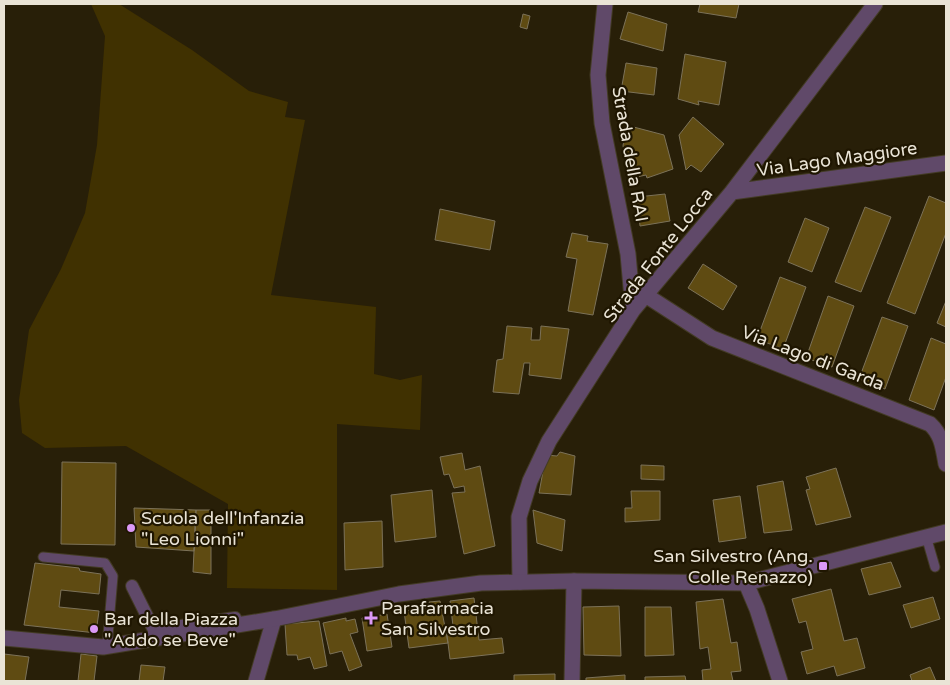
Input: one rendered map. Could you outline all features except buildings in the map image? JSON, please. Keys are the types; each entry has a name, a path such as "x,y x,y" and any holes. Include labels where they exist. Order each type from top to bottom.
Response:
{"street":[{"name":"Strada della RAI","path":"605,4 599,85 602,123 628,254 633,310"},
{"name":"Strada Fonte Locca","path":"520,582 519,517 530,481 549,441 633,310 647,296 732,192 875,4"},
{"name":"Via Lago Maggiore","path":"732,192 946,163"},
{"name":"Via Lago di Garda","path":"647,296 712,338 930,424 937,431 942,441 946,464"},
{"path":"4,638 107,647 274,620 439,588 520,582 574,581 746,583 946,532"},
{"path":"572,681 574,581"},
{"path":"746,583 757,610 780,681"},
{"path":"132,586 154,632 235,618 236,621"},
{"path":"256,681 274,620"}],"lane":[{"path":"926,536 935,568"},
{"path":"43,557 105,563 113,576 107,647"}],"shaded area":[{"path":"91,4 119,4 192,50 249,91 288,102 285,117 305,120 271,295 376,307 374,374 400,380 422,375 420,430 337,424 337,590 227,588 228,504 126,446 45,448 22,433 19,400 29,330 61,269 85,213 97,145 105,36"}],"place":[{"name":"Scuola dell'Infanzia \"Leo Lionni\"","path":"131,528"},
{"name":"San Silvestro (Ang. Colle Renazzo)","path":"823,566"},
{"name":"Parafarmacia San Silvestro","path":"371,618"},
{"name":"Bar della Piazza \"Addo se Beve\"","path":"94,629"}]}
